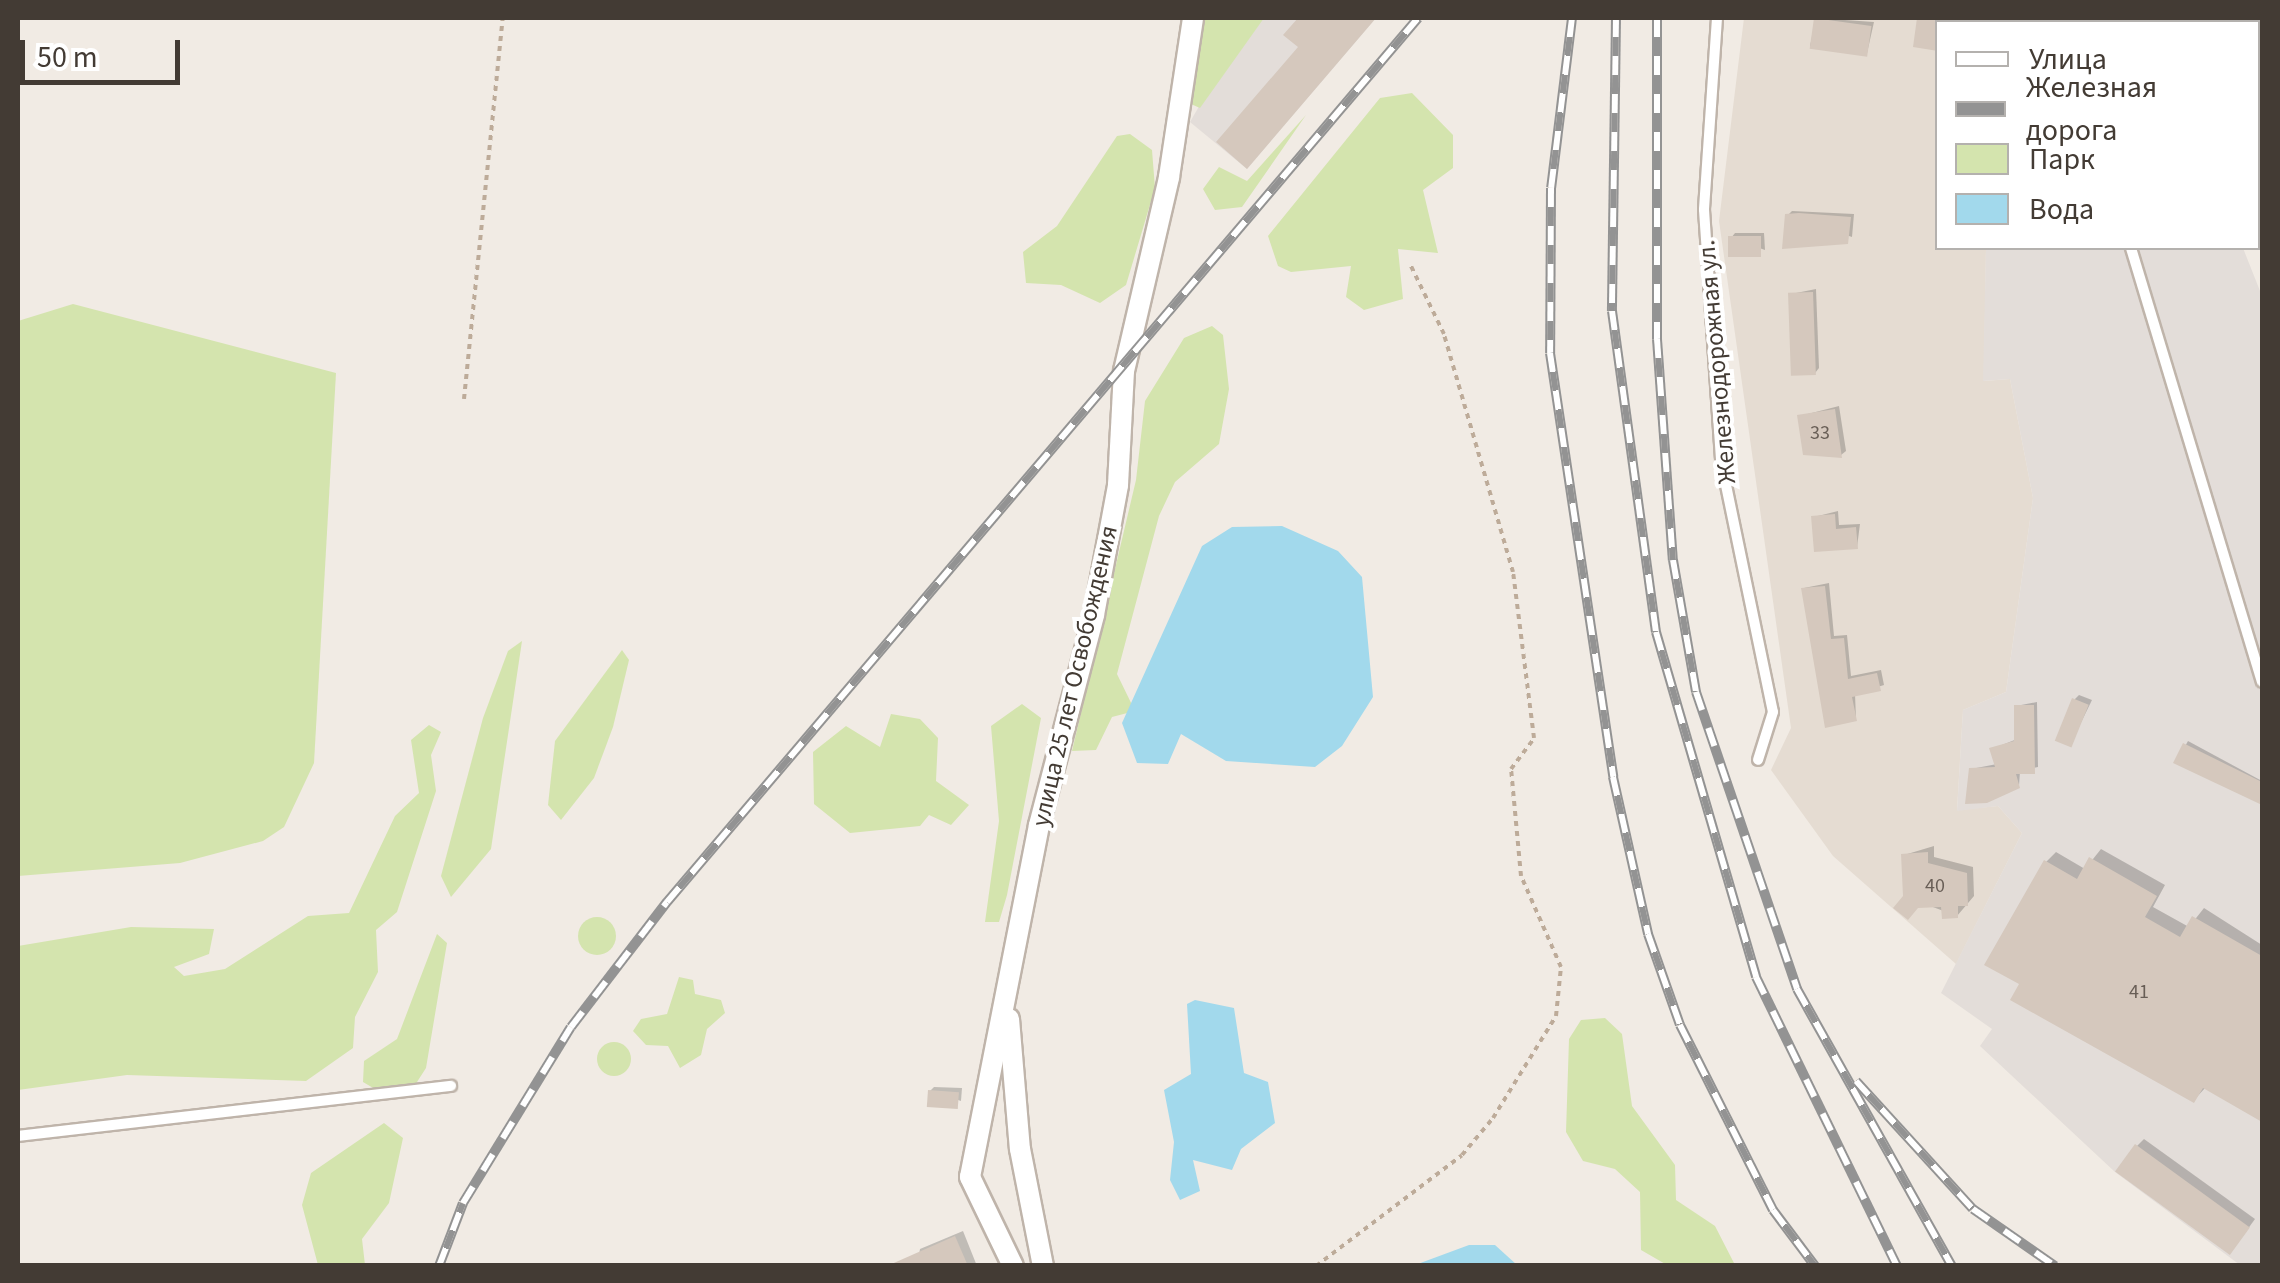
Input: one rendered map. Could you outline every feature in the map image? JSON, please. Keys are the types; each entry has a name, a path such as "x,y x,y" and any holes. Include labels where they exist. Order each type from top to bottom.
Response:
{"street":[{"name":"улица 25 лет Освобождения","path":"1013,1266 970,1177 1006,992 1094,615 1118,485 1124,371 1169,177 1192,18"},
{"path":"2262,18 2262,40"},
{"path":"1006,992 1020,1149 1043,1266"}],"lane":[{"name":"Железнодорожная ул.","path":"1717,18 1704,210 1722,461 1774,712 1758,760"},
{"path":"2132,250 2262,682"},
{"path":"18,1136 451,1086"}],"path":[{"path":"464,399 503,18"},
{"path":"1316,1266 1462,1155 1529,1060 1558,999 1561,967 1521,876 1512,769 1534,738 1513,572 1444,334 1410,264"}],"shaded area":[{"path":"1250,18 1376,18 1247,169 1190,122"},
{"path":"1744,18 2247,18 1935,20 1935,250 1986,250 1984,381 2010,379 2033,498 2006,692 1963,710 1957,810 1998,806 2022,833 1956,964 1833,856 1771,770 1791,728 1719,221"},
{"path":"1986,250 2244,250 2262,296 2262,1265 2240,1265 2115,1172 1980,1046 1992,1029 1941,993 2022,833 1998,806 1957,811 1963,710 2006,692 2033,498 2010,379 1983,381"}],"green space":[{"path":"1202,18 1264,18 1200,108 1184,101"},
{"path":"1412,93 1453,135 1453,168 1423,190 1438,253 1398,249 1403,299 1364,310 1346,297 1351,266 1291,272 1278,266 1268,236 1380,98"},
{"path":"1306,115 1242,207 1215,210 1203,189 1219,167 1247,181"},
{"path":"1130,134 1152,150 1155,188 1126,285 1100,303 1061,285 1026,283 1023,252 1057,226 1117,136"},
{"path":"73,304 336,373 314,763 284,827 263,841 180,863 18,876 18,321"},
{"path":"1212,326 1223,335 1229,389 1219,444 1175,482 1159,516 1117,674 1135,711 1112,717 1096,750 1072,751 1136,480 1145,401 1184,338"},
{"path":"522,641 491,849 451,897 441,876 483,718 508,651"},
{"path":"622,650 629,660 613,727 594,778 561,820 548,805 555,741"},
{"path":"1022,704 1041,718 1007,895 999,922 985,922 999,821 991,726"},
{"path":"891,714 920,719 938,738 936,781 969,805 951,825 929,815 920,826 850,833 814,804 813,752 846,726 880,747"},
{"path":"429,725 441,732 431,755 436,791 397,912 376,930 378,972 355,1017 353,1048 306,1081 127,1075 18,1090 18,946 131,927 214,929 209,954 174,967 184,976 225,969 308,916 349,913 395,816 419,793 411,740"},
{"path":"597,917 610,923 616,936 610,949 597,955 584,949 578,936 584,923"},
{"path":"437,934 447,943 426,1068 408,1096 380,1092 363,1082 364,1061 397,1039"},
{"path":"679,977 693,980 695,994 721,1000 725,1013 707,1029 701,1055 680,1068 668,1046 646,1045 633,1031 641,1019 667,1014"},
{"path":"1605,1018 1622,1034 1632,1106 1675,1165 1676,1200 1715,1226 1735,1265 1667,1265 1641,1250 1640,1192 1615,1169 1583,1161 1566,1132 1569,1039 1581,1020"},
{"path":"614,1042 626,1047 631,1059 626,1071 614,1076 602,1071 597,1059 602,1047"},
{"path":"384,1123 403,1138 389,1203 362,1239 365,1265 318,1265 302,1205 311,1173"}],"water":[{"path":"1282,526 1338,551 1362,577 1373,697 1342,746 1315,767 1226,761 1181,734 1168,764 1137,763 1122,723 1202,546 1232,527"},
{"path":"1195,1000 1234,1008 1244,1073 1268,1082 1275,1123 1241,1149 1232,1170 1193,1160 1200,1191 1180,1200 1170,1180 1174,1142 1164,1090 1191,1074 1187,1004"},
{"path":"1469,1245 1495,1245 1517,1265 1415,1265"}],"building":[{"path":"1298,18 1376,18 1247,169 1216,142 1298,47 1283,35"},
{"path":"1814,18 1871,26 1867,57 1810,49"},
{"path":"1917,18 1938,20 1935,51 1913,47"},
{"path":"1785,214 1851,217 1848,244 1782,249"},
{"path":"1728,236 1761,236 1761,257 1728,257"},
{"path":"1813,292 1816,375 1791,376 1788,293"},
{"path":"1835,409 1842,458 1803,455 1797,415"},
{"path":"1835,514 1836,529 1856,527 1858,549 1814,552 1811,516"},
{"path":"1825,586 1831,639 1844,638 1848,679 1877,673 1881,691 1852,697 1857,721 1825,728 1801,588"},
{"path":"2072,698 2089,705 2071,747 2055,741"},
{"path":"2014,705 2034,705 2035,774 2016,774 2020,788 1987,803 1965,804 1969,768 1995,767 1989,748 2014,741"},
{"path":"2183,743 2262,782 2262,805 2173,763"},
{"path":"1928,852 1928,863 1967,873 1968,906 1958,906 1958,918 1942,919 1941,907 1918,908 1908,920 1893,908 1903,896 1901,854"},
{"path":"2089,857 2157,896 2145,917 2180,937 2192,916 2262,956 2262,1122 2203,1088 2194,1103 2010,1000 2019,984 1984,965 2044,860 2077,879"},
{"path":"928,1090 959,1092 958,1109 927,1107"},
{"path":"2135,1144 2250,1227 2230,1255 2115,1172"},
{"path":"955,1236 968,1266 887,1266"}],"railway":[{"path":"439,1266 463,1203 571,1027 667,902 1418,18"},
{"path":"1572,18 1551,188 1550,353 1613,777 1648,934 1680,1025 1773,1210 1815,1266"},
{"path":"1616,18 1612,311 1656,632 1756,977 1897,1266"},
{"path":"1657,18 1657,339 1673,560 1696,692 1797,989 1952,1266"},
{"path":"1856,1081 1973,1209 2055,1266"}]}
